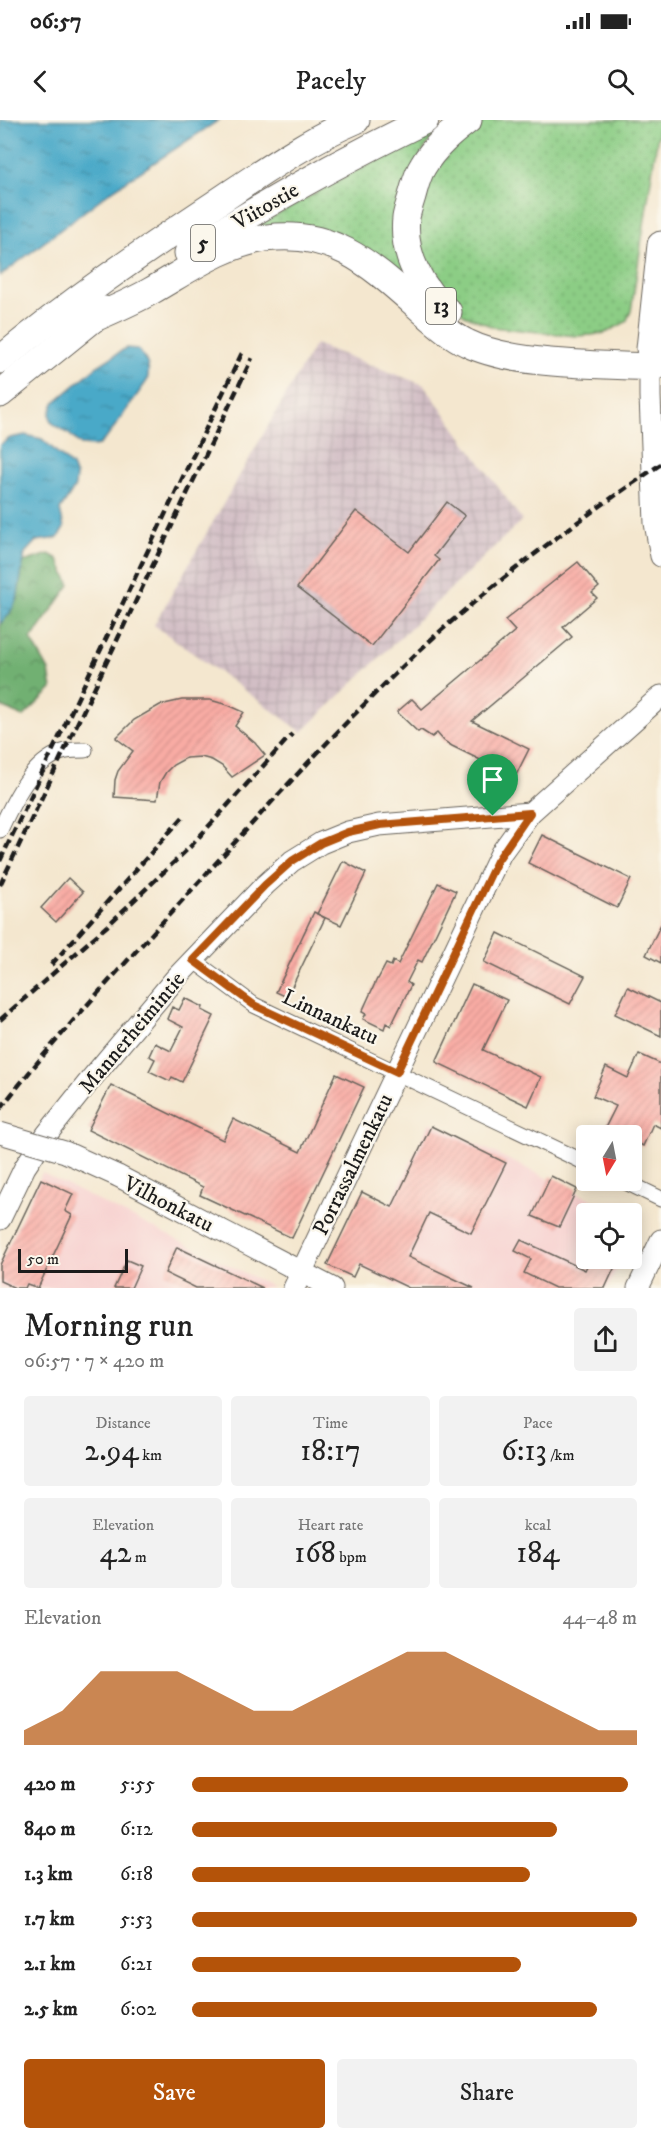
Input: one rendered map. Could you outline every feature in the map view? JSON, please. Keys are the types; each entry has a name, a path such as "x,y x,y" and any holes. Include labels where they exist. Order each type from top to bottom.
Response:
{"highway":[{"name":"Viitostie","path":"0,394 90,320 141,283 241,218 343,160 425,120"},
{"name":"13","path":"468,120 436,148 423,166 415,183 406,219 407,246 415,270 424,287 439,305 455,318 476,330 500,338 656,358"},
{"name":"Viitostie","path":"0,360 81,296 181,227 279,162 350,122"},
{"path":"90,320 150,292 204,259 226,250 265,238 293,237 319,240 345,250 368,264 445,329 468,344 494,353 549,361 656,358 661,245"}],"street":[{"path":"656,358 650,396 655,523 661,556"},
{"name":"Porrassalmenkatu","path":"297,1280 497,861 530,813 661,696"},
{"path":"0,830 19,790 41,766 64,752 85,750"},
{"name":"Mannerheimintie","path":"0,1219 25,1167 47,1134 152,1005 265,885 292,861 321,843 348,832 380,825 530,813"},
{"name":"Linnankatu","path":"193,960 254,1005 576,1158"},
{"name":"Vilhonkatu","path":"0,1133 65,1152 118,1176 161,1197 297,1280 332,1288"},
{"path":"642,1190 661,1199"},
{"path":"638,1288 661,1240"}],"shaded area":[{"path":"315,344 424,385 522,520 302,732 154,625"},
{"path":"430,1122 599,1203 576,1203 576,1269 617,1269 608,1288 403,1288 360,1267"},
{"path":"42,1173 273,1287 0,1288 0,1263"}],"green space":[{"path":"485,120 660,120 631,311 626,322 605,333 576,336 493,327 465,315 450,304 430,278 416,229 427,177 467,133"},
{"path":"439,127 415,164 417,287 380,265 250,230 340,179"},
{"path":"49,554 58,559 70,585 31,639 49,671 52,689 23,717 0,706 0,624 14,603 23,562"}],"water":[{"path":"0,120 219,120 111,191 0,276"},
{"path":"126,348 138,349 144,357 148,368 147,381 99,445 81,445 51,422 50,413 54,403 96,367"},
{"path":"25,435 42,439 72,466 76,476 75,487 60,510 64,528 58,538 36,541 25,553 17,600 8,616 0,624 0,445 10,438"}],"building":[{"path":"447,502 465,516 434,556 439,560 372,646 297,588 356,511 409,552"},
{"path":"578,562 599,587 592,593 597,598 563,627 572,637 472,721 529,749 515,777 452,746 437,733 432,737 421,730 418,732 397,712 412,699 422,709 515,631 505,620"},
{"path":"182,700 210,700 244,712 235,726 265,755 232,777 222,766 212,760 201,757 186,758 166,772 160,782 157,800 114,797 118,771 133,751 116,738 134,720 160,705"},
{"path":"542,835 631,879 617,908 528,863"},
{"path":"343,861 366,873 341,925 317,914"},
{"path":"68,878 83,892 56,922 41,908"},
{"path":"438,883 456,891 422,962 418,960 407,982 411,985 391,1026 386,1023 384,1029 363,1019 366,1014 362,1012 386,964 391,966 393,961 398,964"},
{"path":"314,912 325,918 287,997 276,992"},
{"path":"661,924 661,963 646,955"},
{"path":"498,933 585,976 570,1004 484,962"},
{"path":"472,984 507,1000 483,1050 541,1077 528,1106 436,1062"},
{"path":"628,987 661,1003 661,1036 615,1014"},
{"path":"185,998 203,1007 202,1010 214,1016 182,1082 172,1077 170,1081 149,1071 155,1059 149,1056 155,1043 171,1051 183,1027 167,1019 172,1007 179,1010"},
{"path":"639,1054 661,1064 661,1128 653,1124 643,1146 642,1125 606,1125 616,1106 593,1096 606,1067 628,1078"},
{"path":"336,1074 364,1087 292,1238 200,1195 203,1187 88,1130 111,1085 223,1140 233,1119 300,1152"},
{"path":"431,1126 506,1163 471,1233 429,1213 408,1257 474,1288 409,1288 359,1264 353,1277 327,1265 362,1192 392,1207"},
{"path":"551,1176 576,1188 559,1227 532,1216"},
{"path":"41,1179 73,1194 65,1211 72,1215 38,1288 27,1284 25,1288 15,1288 0,1281 0,1265"},
{"path":"521,1240 576,1266 576,1269 614,1269 605,1288 555,1288 524,1273 531,1259 515,1251"},
{"path":"177,1247 263,1288 196,1288 165,1273"},
{"path":"127,1260 141,1266 131,1288 114,1288"}],"railway":[{"path":"0,861 242,353"},
{"path":"0,885 252,358"},
{"path":"0,1109 115,974 339,730 402,667 435,636 517,568 661,464"},
{"path":"0,1020 107,926 190,847 292,734"},
{"path":"51,965 183,817"}],"route":[{"path":"530,813 501,853 397,1072 254,1005 193,960 265,885 292,861 321,843 348,832 380,825 493,816 530,813"}]}
